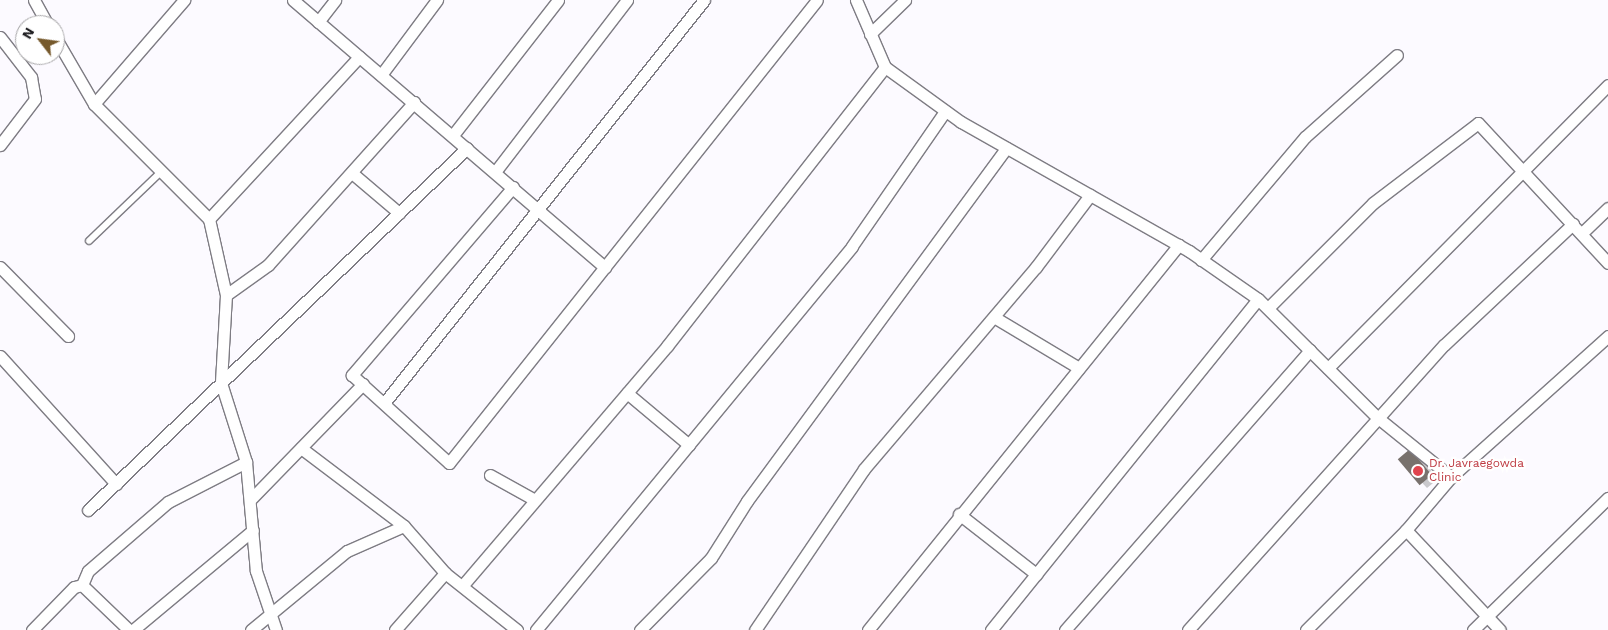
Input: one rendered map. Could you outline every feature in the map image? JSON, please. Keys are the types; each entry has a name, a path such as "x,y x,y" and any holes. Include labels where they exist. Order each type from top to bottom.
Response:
{"street":[{"path":"34,0 42,15"},
{"path":"94,104 184,0"},
{"path":"293,0 604,267"},
{"path":"318,22 336,0"},
{"path":"382,75 437,0"},
{"path":"453,136 558,0"},
{"path":"495,172 627,0"},
{"path":"385,402 704,0"},
{"path":"513,187 352,375 385,402 449,463 817,0"},
{"path":"856,0 884,67 945,111 1006,148 1179,246 1258,299 1378,418 1451,478"},
{"path":"870,34 905,0"},
{"path":"0,145 35,99 31,77 1,39"},
{"path":"65,54 94,104 209,219 226,295 221,383 246,462 256,571 276,630"},
{"path":"1201,260 1305,137 1397,55"},
{"path":"209,219 359,57"},
{"path":"464,585 627,393 884,67"},
{"path":"1328,368 1521,169 1608,85"},
{"path":"226,295 268,266 414,102"},
{"path":"536,630 852,246 945,111"},
{"path":"1268,308 1373,203 1478,123 1608,263"},
{"path":"88,510 467,148"},
{"path":"640,630 711,558 747,501 1006,148"},
{"path":"352,173 399,213"},
{"path":"755,630 864,469 994,317 1090,195"},
{"path":"1582,233 1608,208"},
{"path":"1188,630 1444,345 1573,224"},
{"path":"868,630 960,514 1179,246"},
{"path":"0,267 68,336"},
{"path":"991,630 1258,299"},
{"path":"994,317 1079,368"},
{"path":"1306,630 1406,530 1451,478 1608,336"},
{"path":"1065,630 1310,350"},
{"path":"0,356 116,484"},
{"path":"250,500 363,384"},
{"path":"627,393 689,445"},
{"path":"301,448 404,526 445,573 464,585 517,630"},
{"path":"82,585 88,571 168,502 246,462"},
{"path":"490,475 535,500"},
{"path":"1473,630 1608,498"},
{"path":"960,514 1036,574"},
{"path":"251,630 269,611 347,551 404,526"},
{"path":"82,585 131,630 252,530"},
{"path":"1406,530 1500,630"},
{"path":"395,630 445,573"},
{"path":"32,630 74,587 82,585"},
{"path":"498,630 506,621"}],"lane":[{"path":"89,241 161,172"}],"building":[{"path":"1410,449 1432,475 1420,485 1398,459"}],"place":[{"name":"Dr. Javraegowda Clinic","path":"1418,471"}]}
